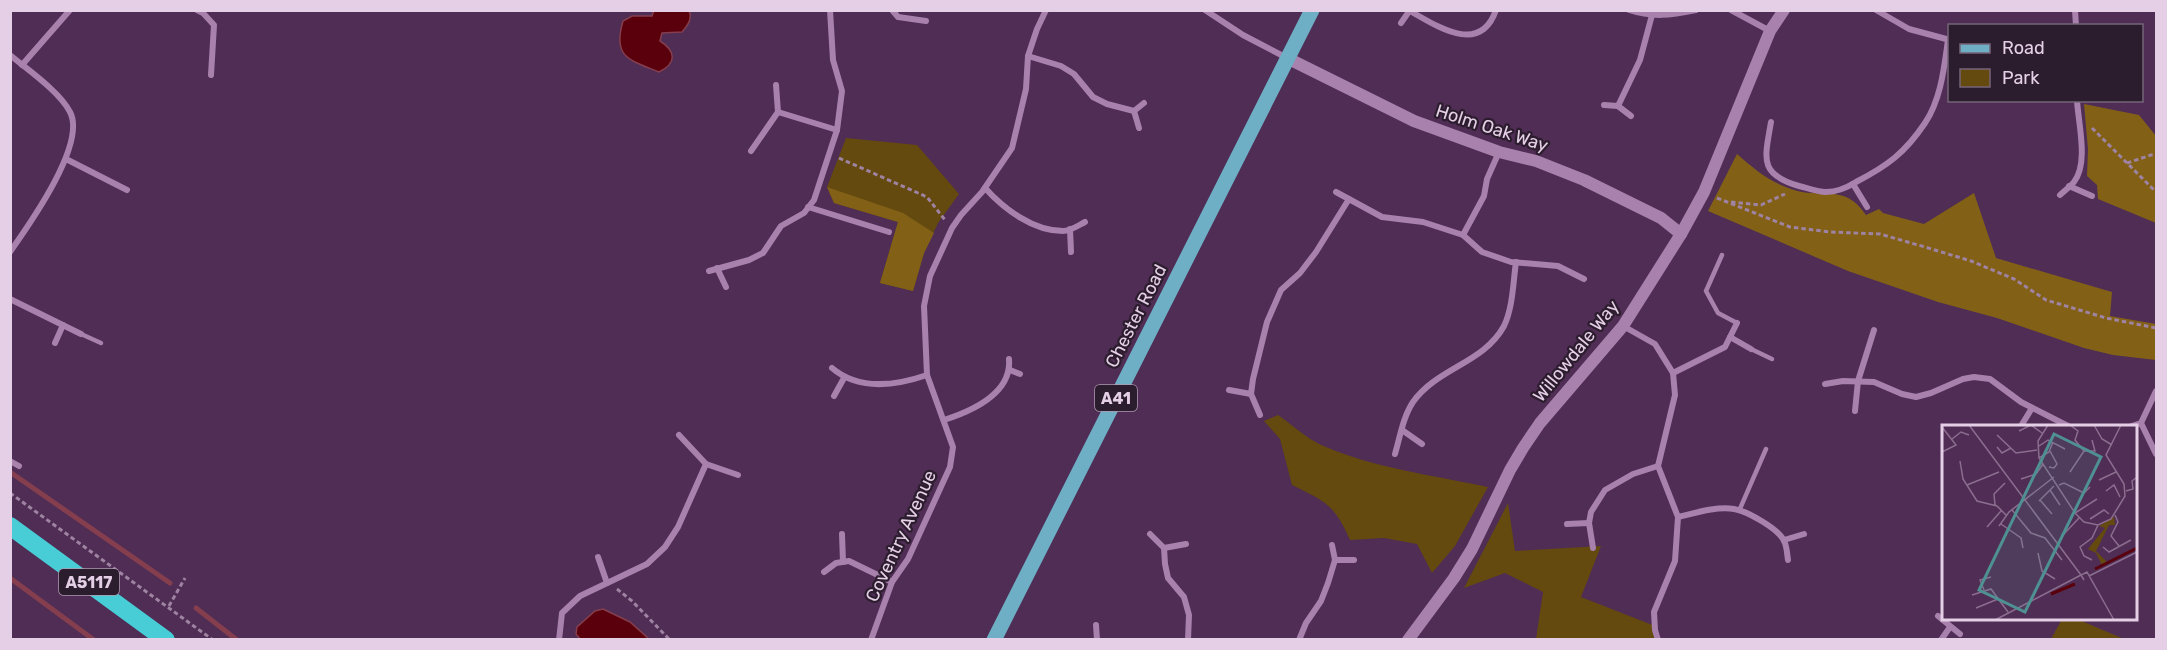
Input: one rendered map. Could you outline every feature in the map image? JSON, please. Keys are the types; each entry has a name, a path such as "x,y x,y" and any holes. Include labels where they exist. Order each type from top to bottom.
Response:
{"highway":[{"name":"A5117","path":"10,526 166,639"}],"main road":[{"name":"Chester Road","path":"994,639 1312,10"}],"street":[{"path":"22,65 70,10"},
{"path":"197,10 214,25 211,75"},
{"path":"709,271 763,254 781,226 804,213 814,200 837,130 842,91 833,60 831,10"},
{"path":"892,10 898,17 926,21"},
{"name":"Coventry Avenue","path":"871,639 892,582 908,559 950,467 953,447 927,375 924,306 930,276 952,228 985,188 1012,148 1026,89 1028,56 1046,10"},
{"path":"1205,10 1243,35 1289,59"},
{"path":"1401,23 1410,11 1444,30 1462,36 1477,33 1489,24 1496,10"},
{"path":"1629,10 1668,16 1696,10"},
{"path":"1731,10 1770,31"},
{"name":"Willowdale Way","path":"1408,639 1454,578 1472,549 1523,448 1540,423 1623,326 1681,234 1704,192 1770,31 1784,10"},
{"path":"1876,10 1909,29 1948,40"},
{"path":"1618,106 1640,60 1652,15"},
{"path":"1771,122 1765,156 1772,172 1782,181 1827,192 1853,184 1886,167 1903,152 1926,122 1943,79 1948,46"},
{"path":"10,55 58,97 71,113 74,130 66,159 36,213 10,252"},
{"path":"1028,56 1060,66 1074,74 1093,97 1107,104 1134,111"},
{"name":"Holm Oak Way","path":"1289,59 1414,121 1499,152 1536,160 1584,180 1660,218 1681,234"},
{"path":"751,151 778,112 776,85"},
{"path":"2060,195 2075,181 2079,170 2081,153 2077,102"},
{"path":"1134,111 1144,103"},
{"path":"1604,105 1618,106 1631,116"},
{"path":"1134,111 1139,128"},
{"path":"778,112 837,130"},
{"path":"1462,235 1484,196 1487,179 1499,152"},
{"path":"66,159 127,190"},
{"path":"1853,184 1867,207"},
{"path":"2070,186 2092,196"},
{"path":"985,188 1000,205 1042,226 1062,231 1070,230 1085,222"},
{"path":"1336,192 1383,218 1423,222 1462,235 1482,252 1516,262 1558,266 1584,279"},
{"path":"1260,415 1251,394 1252,379 1266,322 1281,290 1300,273 1316,252 1348,199"},
{"path":"808,207 889,232"},
{"path":"1070,230 1071,252"},
{"path":"1395,454 1413,402 1428,386 1492,344 1504,324 1511,303 1516,262"},
{"path":"717,268 726,287"},
{"path":"10,299 81,334"},
{"path":"1673,373 1725,347 1737,323"},
{"path":"55,343 63,325"},
{"path":"1623,326 1655,344 1673,373 1675,395 1658,466 1678,517 1675,561 1654,612 1658,639"},
{"path":"1854,411 1858,381 1874,330"},
{"path":"1730,337 1751,349"},
{"path":"944,420 965,414 993,396 1010,370 1009,359"},
{"path":"832,368 844,378 880,386 906,382 927,375"},
{"path":"1010,370 1020,374"},
{"path":"1824,384 1843,381 1874,382 1902,394 1916,397 1963,379 1974,377 1990,379 2032,408 2066,425"},
{"path":"834,396 844,378"},
{"path":"1229,390 1251,394"},
{"path":"2135,425 2140,423 2157,391"},
{"path":"2022,425 2032,408"},
{"path":"2140,423 2157,454"},
{"path":"1402,430 1422,444"},
{"path":"679,435 706,464 738,475"},
{"path":"10,461 19,466"},
{"path":"560,639 562,613 580,596 647,564 665,547 678,527 706,464"},
{"path":"1593,548 1589,523 1591,512 1605,490 1633,474 1658,466"},
{"path":"1678,517 1707,511 1733,509 1739,511 1774,530 1784,540 1788,560"},
{"path":"1566,524 1589,523"},
{"path":"842,534 843,562"},
{"path":"1150,534 1164,548 1168,578 1184,597 1189,615 1188,639"},
{"path":"1784,540 1804,534"},
{"path":"1164,548 1186,544"},
{"path":"1299,639 1306,623 1321,601 1335,561 1332,545"},
{"path":"598,557 607,582"},
{"path":"1335,561 1354,560"},
{"path":"824,572 836,563 849,561 892,582"},
{"path":"1938,616 1942,620"},
{"path":"1942,620 1960,634"},
{"path":"1096,625 1097,639"},
{"path":"1941,639 1950,627"}],"lane":[{"path":"1722,255 1706,291 1718,313 1737,323"},
{"path":"81,334 100,343"},
{"path":"1751,349 1772,359"},
{"path":"1739,511 1766,449"}],"path":[{"path":"2078,114 2157,192"},
{"path":"829,154 927,196 952,228"},
{"path":"2127,163 2157,155"},
{"path":"1728,202 1761,205 1800,186"},
{"path":"1704,192 1790,227 1830,232 1880,234 1902,240 1971,261 2014,279 2046,300 2106,318 2157,328"},
{"path":"10,493 213,639"},
{"path":"169,606 185,578"},
{"path":"607,582 632,601 670,639"}],"green space":[{"path":"846,138 917,145 959,194 938,223 924,253 913,291 880,283 898,222 834,203 827,187"},
{"path":"1278,415 1314,441 1339,452 1402,470 1488,487 1455,546 1432,573 1417,544 1384,538 1350,540 1334,511 1328,505 1292,485 1280,439 1264,421"},
{"path":"1508,503 1515,551 1601,546 1581,597 1655,626 1657,637 1655,640 1536,639 1543,592 1505,573 1464,588"},
{"path":"2061,620 2079,620 2124,639 2051,639"}],"shaded area":[{"path":"654,10 689,11 690,17 682,32 662,33 660,41 669,49 672,57 669,65 659,72 626,56 620,43 623,21 632,16 652,16"},
{"path":"2084,104 2139,115 2156,136 2156,223 2098,199 2097,185 2087,176 2088,149"},
{"path":"1737,154 1776,183 1802,192 1841,195 1858,205 1866,215 1879,209 1883,213 1924,224 1974,193 1996,258 2112,292 2110,316 2156,324 2156,360 2113,355 2084,348 1997,318 1938,302 1848,271 1708,211"},
{"path":"827,187 903,213 934,233 924,253 913,291 880,283 898,222 834,203"},
{"path":"603,609 630,622 649,639 580,639 576,634 577,627 595,611"}],"waterway":[{"path":"10,472 170,583"},
{"path":"10,578 94,640"},
{"path":"196,608 237,640"}]}
